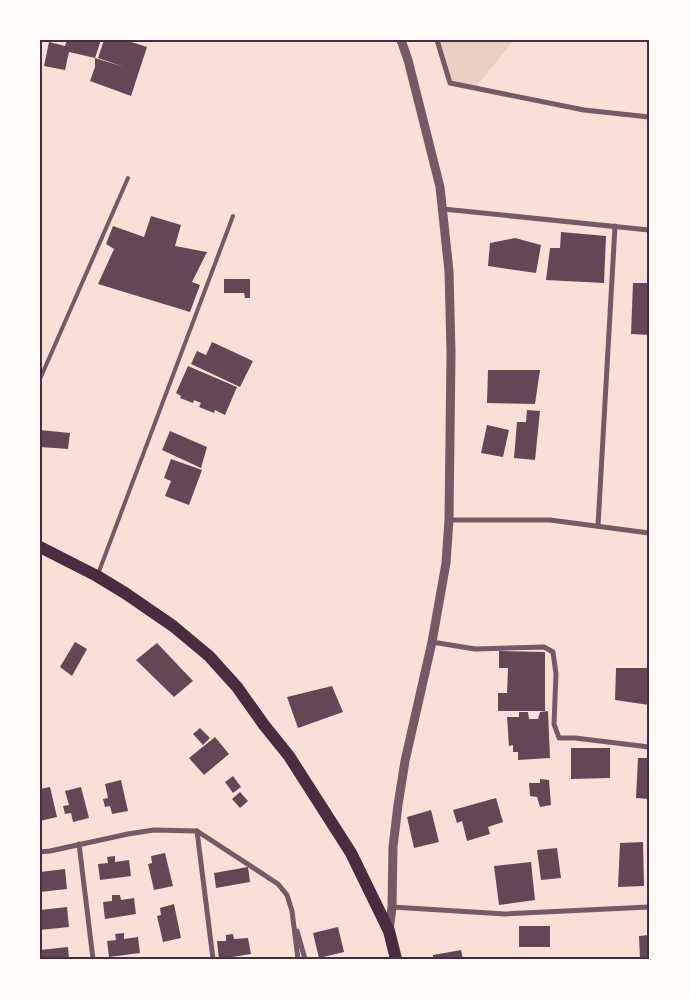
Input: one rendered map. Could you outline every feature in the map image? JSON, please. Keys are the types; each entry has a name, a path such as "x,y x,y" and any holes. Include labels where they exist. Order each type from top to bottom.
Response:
{"main road":[{"path":"40,547 97,576 173,626 209,656 238,687 264,725 289,756 351,853 389,931 396,959"}],"street":[{"path":"389,931 392,908 393,847 398,805 405,761 432,642 446,563 449,520 449,271 440,187 408,60 401,40"},
{"path":"437,40 450,83 584,110 649,117"},
{"path":"442,208 649,230"},
{"path":"598,526 615,226"},
{"path":"449,520 550,520 649,533"},
{"path":"432,642 475,648 544,647 553,652 556,674 554,724 559,738 649,747"},
{"path":"40,852 154,830 197,831 278,884 287,896 305,959"},
{"path":"197,831 213,959"},
{"path":"79,844 93,959"},
{"path":"392,908 505,914 649,907"},
{"path":"292,911 298,959"}],"lane":[{"path":"40,379 128,178"},
{"path":"97,576 233,216"}],"shaded area":[{"path":"437,40 514,40 475,88 450,83"}],"building":[{"path":"67,40 101,40 95,58 69,52 65,70 44,66 49,42 65,46"},
{"path":"104,40 125,40 147,47 131,96 90,81 95,67 95,58 124,67 98,58"},
{"path":"151,216 181,225 175,246 207,252 192,282 200,285 190,312 98,284 114,249 106,244 113,226 144,237"},
{"path":"561,232 606,236 604,283 546,280 550,248 560,248"},
{"path":"515,238 541,245 536,273 488,266 490,243"},
{"path":"224,279 250,279 250,298 245,298 244,293 224,293"},
{"path":"633,283 649,283 649,335 631,334"},
{"path":"212,342 253,361 240,387 191,364 197,351 206,355"},
{"path":"188,366 237,387 225,415 215,410 214,413 199,407 201,403 194,400 193,403 180,398 181,396 176,393"},
{"path":"488,370 540,370 535,404 487,403"},
{"path":"527,410 540,411 535,460 514,458 517,422 526,422"},
{"path":"487,425 509,430 503,457 481,453"},
{"path":"40,430 70,433 68,449 40,447"},
{"path":"170,431 207,447 201,468 162,450"},
{"path":"171,459 202,470 189,505 165,496 171,481 164,478"},
{"path":"75,642 87,649 72,676 60,667"},
{"path":"157,643 193,681 174,697 136,660"},
{"path":"499,651 545,652 545,711 498,711 498,693 507,693 508,668 499,668"},
{"path":"616,668 649,668 649,705 615,700"},
{"path":"332,686 343,712 298,728 287,697"},
{"path":"548,711 550,758 518,760 518,752 513,752 513,745 509,746 507,717 519,717 519,712 528,712 529,719 538,719 540,712"},
{"path":"200,728 210,738 203,745 193,734"},
{"path":"215,737 229,754 204,775 189,758"},
{"path":"571,748 610,748 610,778 571,779"},
{"path":"638,758 649,758 649,799 636,798"},
{"path":"233,776 241,787 233,793 225,782"},
{"path":"540,779 549,780 551,805 540,807 537,797 530,796 529,783 540,783"},
{"path":"121,780 128,811 112,814 110,806 105,807 103,799 108,798 105,784"},
{"path":"50,787 57,817 40,821 40,789"},
{"path":"81,787 89,818 73,822 71,813 65,814 63,806 69,805 65,791"},
{"path":"240,792 248,801 240,808 232,799"},
{"path":"496,798 503,822 488,827 490,834 467,841 462,821 457,823 453,810"},
{"path":"431,810 439,842 414,848 407,817"},
{"path":"643,842 644,886 618,887 620,843"},
{"path":"557,848 561,878 541,880 537,850"},
{"path":"165,853 173,886 154,890 148,864 152,863 151,856"},
{"path":"115,856 115,862 129,860 131,876 100,880 98,864 108,863 107,857"},
{"path":"531,862 535,900 499,905 494,866"},
{"path":"248,867 250,882 216,888 214,873"},
{"path":"65,869 67,889 40,892 40,872"},
{"path":"112,895 120,895 121,900 134,898 136,914 105,919 103,902 112,901"},
{"path":"174,904 181,938 163,942 157,916 161,915 160,908"},
{"path":"67,907 69,927 40,930 40,910"},
{"path":"519,926 550,926 550,947 519,947"},
{"path":"338,927 344,952 319,958 313,933"},
{"path":"124,933 124,939 138,937 140,953 109,957 107,941 116,940 115,934"},
{"path":"233,934 234,939 248,938 251,954 219,959 217,941 226,941 226,935"},
{"path":"649,935 649,959 640,959 639,936"},
{"path":"68,947 69,959 40,959 40,950"},
{"path":"461,950 463,959 433,959 433,955"}]}
